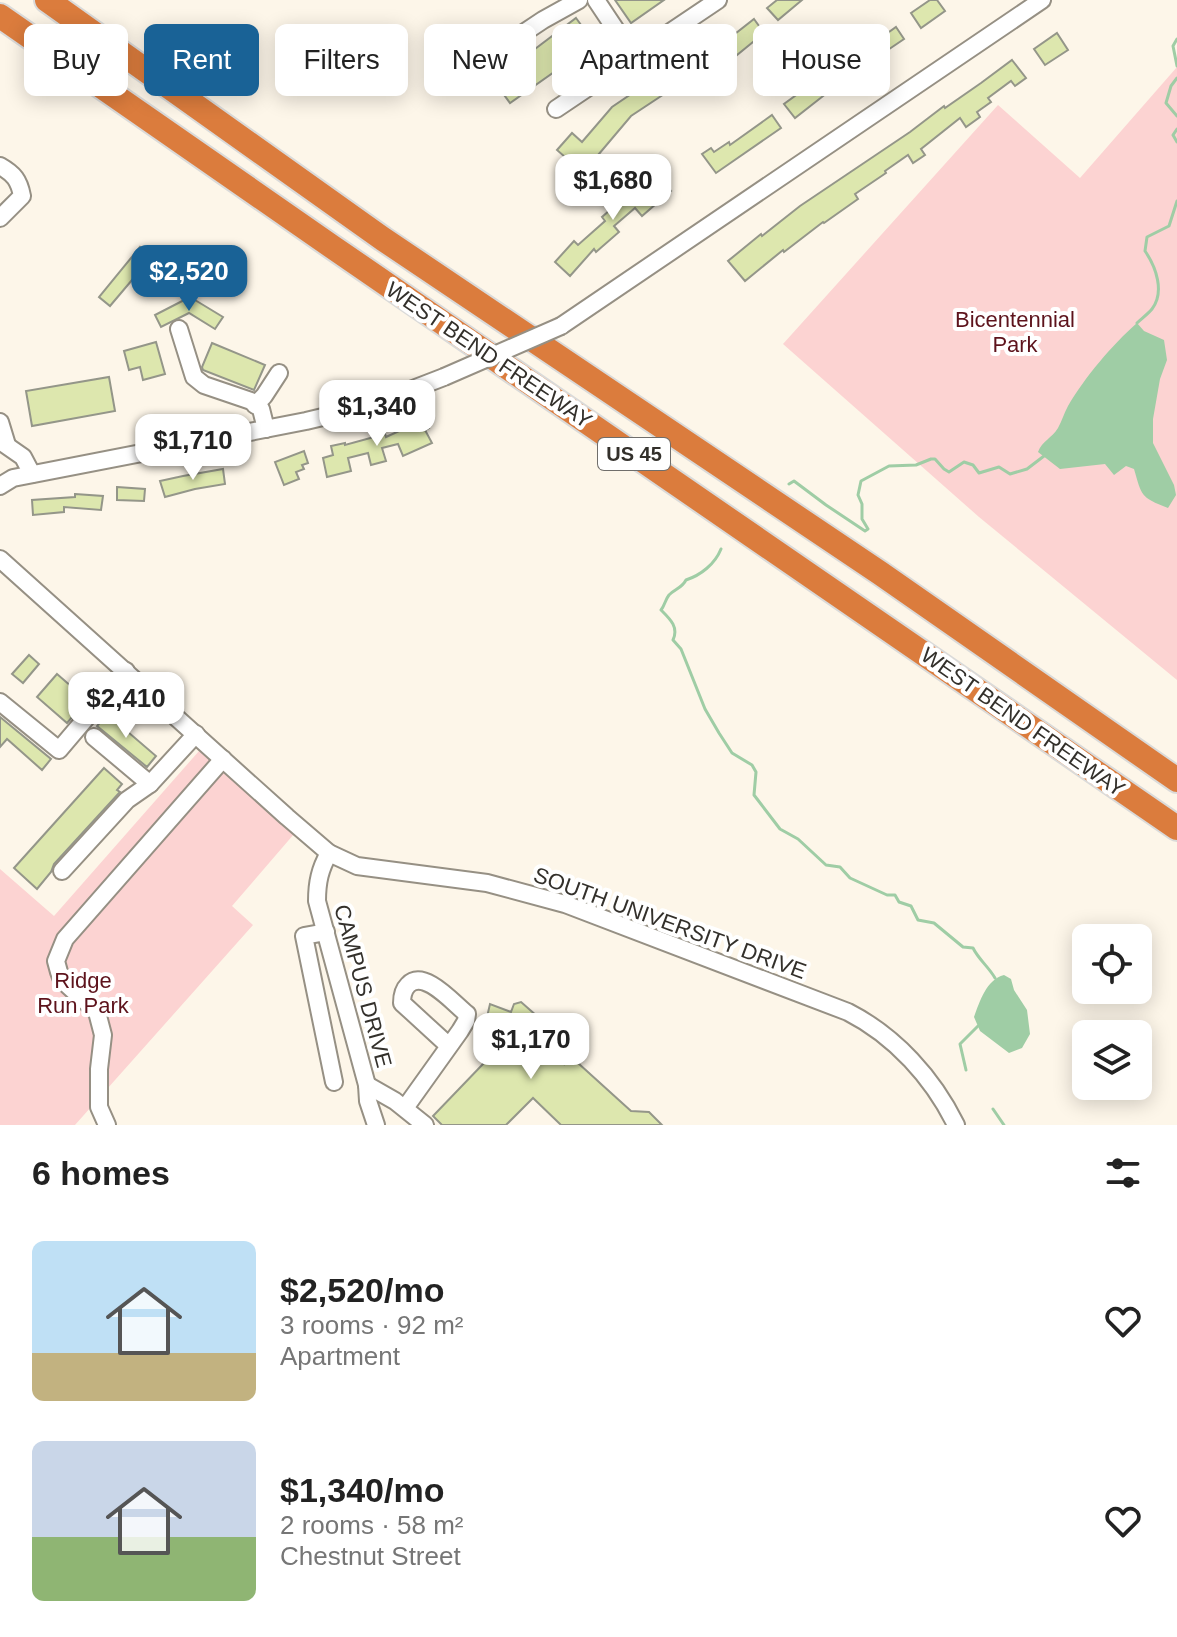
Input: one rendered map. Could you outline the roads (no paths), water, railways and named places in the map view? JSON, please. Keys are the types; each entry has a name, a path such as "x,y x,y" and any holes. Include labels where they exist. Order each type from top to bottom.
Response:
{"highway":[{"name":"WEST BEND FREEWAY","path":"47,0 81,24"},
{"path":"60,0 89,24"},
{"name":"WEST BEND FREEWAY","path":"0,16 24,32"},
{"path":"0,32 24,44"},
{"name":"WEST BEND FREEWAY","path":"128,57 383,239 880,573 1177,780"},
{"name":"WEST BEND FREEWAY","path":"118,96 1177,828"}],"street":[{"path":"536,25 579,0"},
{"path":"597,0 613,24"},
{"path":"683,24 718,0"},
{"path":"0,486 13,478 369,406 561,326 1042,0"},
{"path":"556,109 576,96"},
{"path":"0,166 19,182 22,196 1,216"},
{"path":"179,329 194,377 204,385 251,401 261,409 266,429"},
{"path":"255,405 279,373"},
{"path":"0,422 3,443 23,457 32,474"},
{"name":"SOUTH UNIVERSITY DRIVE","path":"0,559 329,853 357,866 487,883 565,904 848,1012 875,1028 912,1062 937,1093 956,1125"},
{"path":"0,702 59,750 126,671"},
{"path":"62,871 127,800 150,784 196,734"},
{"path":"94,737 150,784"},
{"path":"107,1125 99,1107 103,1035 97,1012 62,980 56,961 65,939 223,759"},
{"name":"CAMPUS DRIVE","path":"329,853 320,868 317,901 376,1125"},
{"path":"326,932 304,936 334,1082"},
{"path":"309,957 331,950"},
{"path":"405,1108 449,1046"},
{"path":"367,1085 405,1108 425,1125"}],"waterway":[{"path":"1177,39 1173,46 1177,66"},
{"path":"1177,78 1166,103 1177,116"},
{"path":"1177,129 1173,135 1177,142"},
{"path":"1137,323 1152,309 1158,295 1153,264 1145,251 1147,237 1169,226 1177,201"},
{"path":"789,484 794,481 865,531 868,529 862,519 862,504 858,495 861,481 889,466 916,465 935,459 949,472 964,462 973,465 979,473 999,467 1010,474 1027,469 1044,456"},
{"path":"721,549 707,568 669,595 661,610 673,624 673,640 681,649 705,709 719,733 732,753 752,765 756,772 754,795 780,829 798,839 826,865 840,867 850,878 887,895 895,895 899,902 911,906 918,920 934,923 963,947 973,948 995,978"},
{"path":"966,1070 960,1044 978,1026"},
{"path":"993,1109 1004,1125"}],"park label":[{"name":"Bicentennial Park","path":"1015,332"},
{"name":"Ridge Run Park","path":"83,992"}]}
